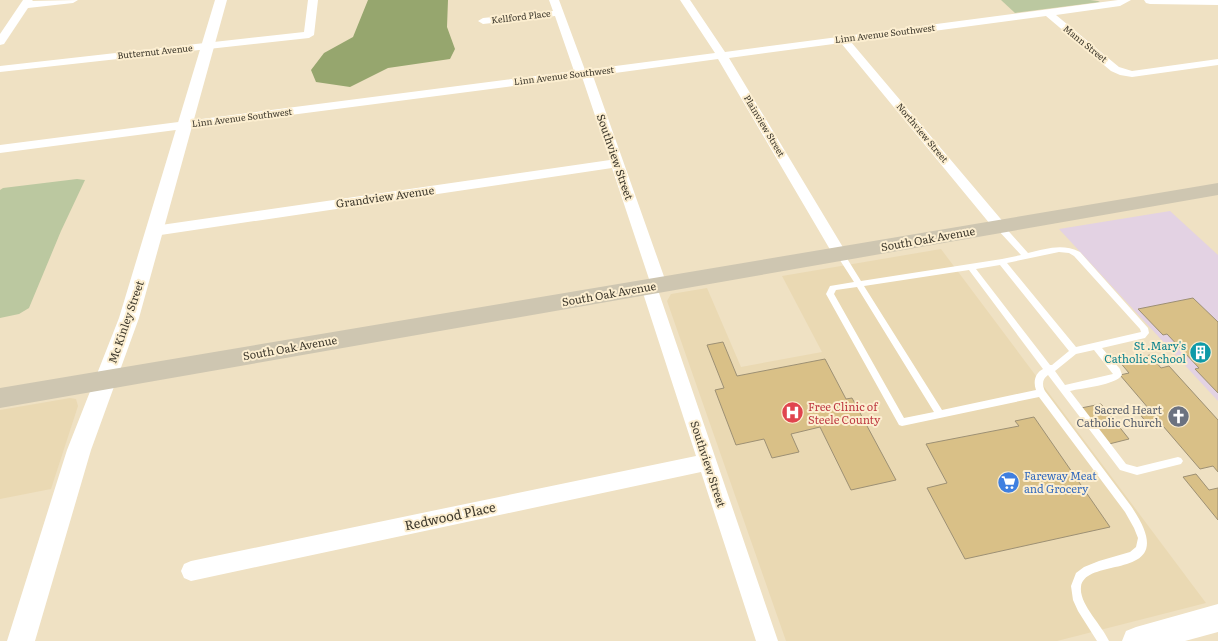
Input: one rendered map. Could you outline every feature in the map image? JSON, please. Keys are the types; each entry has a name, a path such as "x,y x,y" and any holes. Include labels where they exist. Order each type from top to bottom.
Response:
{"main road":[{"name":"South Oak Avenue","path":"0,398 1218,189"}],"street":[{"path":"0,42 26,2 72,0"},
{"name":"Mc Kinley Street","path":"21,641 79,450 129,318 221,0"},
{"name":"Butternut Avenue","path":"0,69 309,35 313,0"},
{"name":"Southview Street","path":"554,0 584,74 617,163 708,462 767,641"},
{"name":"Plainview Street","path":"684,0 722,56 840,254"},
{"name":"Linn Avenue Southwest","path":"0,149 844,40 1120,3 1126,0"},
{"path":"1150,0 1218,1"},
{"name":"Kellford Place","path":"483,21 558,13"},
{"name":"Mann Street","path":"1048,13 1115,69 1124,73 1132,74 1218,62"},
{"name":"Northview Street","path":"844,40 1000,227"},
{"name":"Grandview Avenue","path":"154,231 617,163"},
{"name":"Redwood Place","path":"192,571 708,462"},
{"path":"1136,641 1218,618"}],"lane":[{"path":"1000,227 1026,256"},
{"path":"1041,393 902,422 830,292 833,288 1002,262 1063,249 1071,250 1077,254 1144,328 1145,333 1142,336 1074,351 1055,367 1049,369 1039,379 1038,385 1041,393 1128,509 1139,527 1143,542 1141,550 1135,556 1089,569 1081,577 1076,586 1079,602 1103,641"},
{"path":"840,254 940,414"},
{"path":"1002,262 1074,351"},
{"path":"970,266 1123,467 1137,471 1178,461"},
{"path":"1063,389 1114,378 1118,375 1095,346"}],"shaded area":[{"path":"1170,211 1218,255 1218,401 1059,229"},
{"path":"941,249 1206,603 1057,641 786,641 667,301 671,294 707,288 741,367 822,352 782,276"},
{"path":"70,398 76,399 78,406 51,489 0,499 0,410"}],"green space":[{"path":"368,0 448,0 447,27 455,49 450,59 388,68 350,87 316,82 311,70 324,53 353,37"},
{"path":"1001,0 1090,0 1100,2 1015,13"},
{"path":"77,179 85,180 61,231 29,308 19,314 0,318 0,190 3,188"}],"building":[{"name":"St .Mary's Catholic School","path":"1193,298 1218,322 1218,393 1195,369 1199,368 1167,334 1163,335 1138,309"},
{"name":"Free Clinic of Steele County","path":"723,342 737,376 825,359 846,399 852,398 896,480 851,490 820,427 791,434 799,452 772,458 764,439 736,445 715,390 724,388 707,345"},
{"name":"Sacred Heart Catholic Church","path":"1150,355 1161,368 1169,366 1218,420 1218,472 1213,466 1200,469 1163,426 1151,428 1138,412 1149,409 1120,375 1129,373 1119,361"},
{"path":"1101,404 1129,439 1109,444 1081,408"},
{"path":"1034,417 1110,527 965,559 927,488 947,483 926,444 1019,426 1015,421"},
{"path":"1196,474 1209,490 1218,488 1218,520 1183,477"}],"place":[{"name":"St .Mary's Catholic School","path":"1201,352"},
{"name":"Free Clinic of Steele County","path":"792,413"},
{"name":"Sacred Heart Catholic Church","path":"1178,416"},
{"name":"Fareway Meat and Grocery","path":"1009,482"}]}
